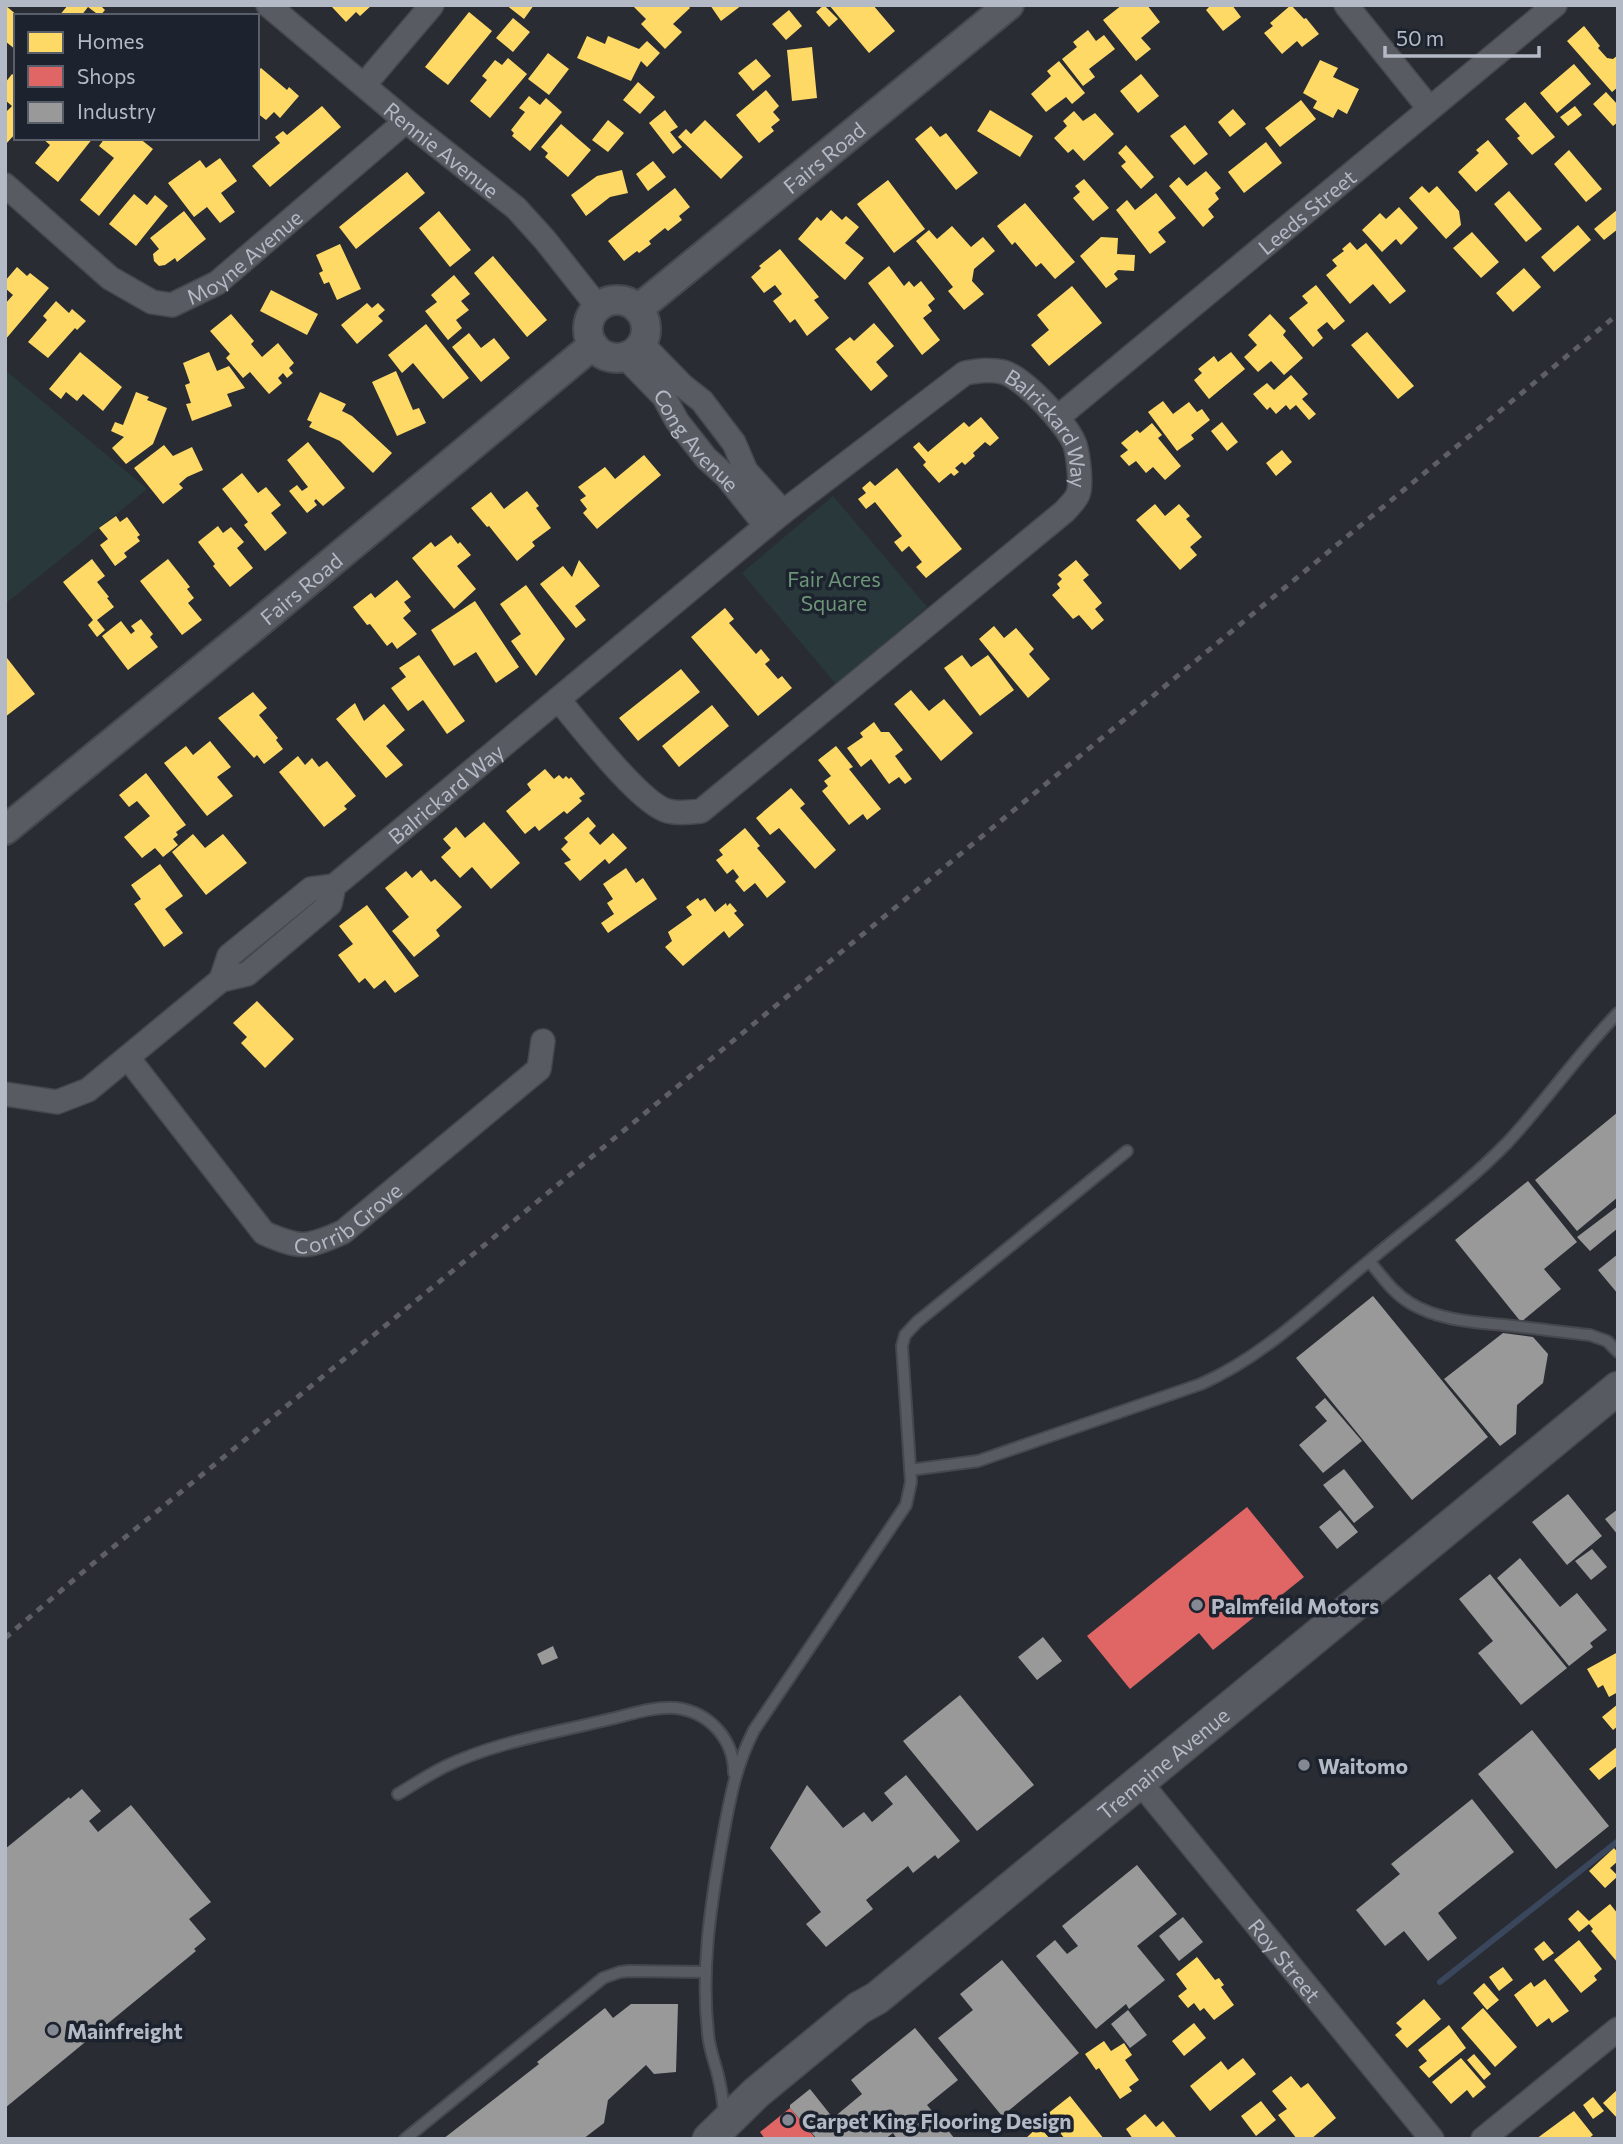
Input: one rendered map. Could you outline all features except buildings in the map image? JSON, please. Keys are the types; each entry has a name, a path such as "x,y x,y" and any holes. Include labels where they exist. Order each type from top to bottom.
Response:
{"main road":[{"name":"Tremaine Avenue","path":"722,2133 756,2093 859,2008 877,1998 1618,1388"}],"street":[{"name":"Rennie Avenue","path":"268,5 406,121 516,208 598,307"},
{"path":"365,85 432,5"},
{"name":"Fairs Road","path":"638,309 1009,5"},
{"path":"1346,5 1429,108"},
{"name":"Leeds Street","path":"1057,418 1555,5"},
{"name":"Moyne Avenue","path":"5,185 110,278 152,302 172,305 217,283 406,121"},
{"path":"623,300 638,309 646,322 646,330 634,350 607,356 593,345 589,325 598,307 623,300"},
{"name":"Fairs Road","path":"5,830 261,622 593,345"},
{"name":"Cong Avenue","path":"634,350 677,421 706,458 774,519"},
{"name":"Cong Avenue","path":"634,350 702,401 734,443 746,471 774,519"},
{"name":"Balrickard Way","path":"5,1094 57,1102 88,1090 221,980 247,974 330,904 334,886 558,699 774,519 965,373 986,370 1006,372 1030,389 1057,418 1074,444 1080,477 1079,492 1065,511 701,811 666,811 642,796 558,699"},
{"name":"Corrib Grove","path":"128,1058 264,1233 290,1244 316,1244 344,1232 539,1069 543,1041"},
{"name":"Roy Street","path":"1139,1782 1433,2139"},
{"path":"1483,2139 1618,2029"}],"lane":[{"path":"910,1470 978,1461 1188,1389 1219,1376 1260,1350 1505,1144 1589,1043 1618,1013"},
{"path":"722,2133 719,2078 708,2036 705,1972 713,1893 734,1779 754,1730 906,1505 910,1494 910,1470 901,1366 905,1335 928,1313 1127,1151"},
{"path":"1369,1261 1395,1291 1426,1312 1458,1320 1590,1335 1607,1341 1618,1352"},
{"path":"398,1794 443,1767 505,1744 665,1708 692,1712 722,1733 732,1753 734,1779"},
{"path":"405,2139 603,1978 629,1971 705,1972"}],"green space":[{"path":"5,370 147,489 5,604"},
{"name":"Fair Acres Square","path":"833,496 927,607 836,684 742,573"}],"waterway":[{"path":"1440,1982 1618,1841"}],"railway":[{"path":"5,1638 1618,314"}],"place":[{"name":"Palmfeild Motors","path":"1197,1605"},
{"name":"Waitomo","path":"1304,1765"},
{"name":"Mainfreight","path":"53,2030"},
{"name":"Carpet King Flooring Design","path":"788,2120"}]}
